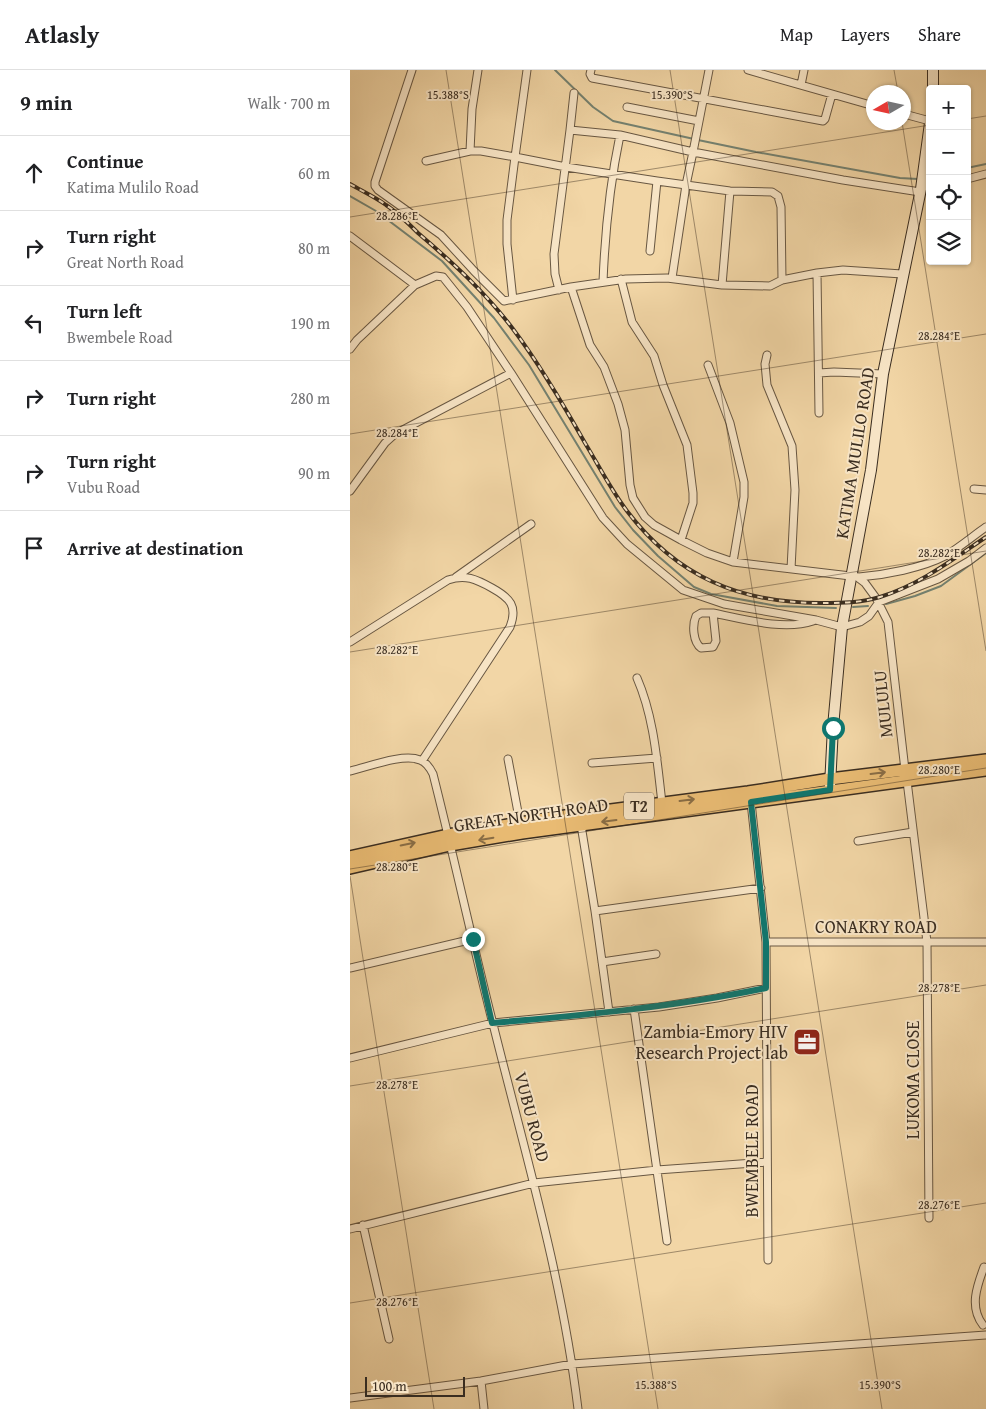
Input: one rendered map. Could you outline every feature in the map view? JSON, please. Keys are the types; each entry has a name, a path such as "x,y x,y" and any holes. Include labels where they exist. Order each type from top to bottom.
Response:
{"main road":[{"path":"932,85 933,70"},
{"name":"KATIMA MULILO ROAD","path":"830,784 842,627 853,576 871,470 883,374 902,274 923,185 929,130"},
{"name":"GREAT NORTH ROAD","path":"906,775 986,760"},
{"name":"GREAT NORTH ROAD","path":"350,868 449,840 520,823 662,803 906,775 986,770"},
{"name":"GREAT NORTH ROAD","path":"350,857 449,840 581,825 751,802 830,784"}],"street":[{"path":"412,70 375,186 441,235 504,301 570,287 621,280 672,278 722,285 770,286 782,280 843,270 902,274"},
{"path":"470,151 472,109 478,70"},
{"path":"513,300 506,244 507,220 527,70"},
{"path":"591,70 592,78 823,121 832,94"},
{"path":"672,278 686,185 709,70"},
{"path":"748,70 866,104"},
{"path":"801,85 804,70"},
{"path":"559,290 555,274 554,254 574,93"},
{"path":"628,107 699,121"},
{"path":"911,116 926,121"},
{"path":"570,130 620,134 843,180 923,185"},
{"path":"603,282 604,248 612,175 620,134"},
{"path":"426,161 470,151 481,151 612,175 730,191 772,192 778,196 781,207 782,280"},
{"path":"971,178 986,174"},
{"path":"650,251 657,181"},
{"path":"722,285 730,191"},
{"path":"350,236 415,286"},
{"path":"817,273 819,413"},
{"path":"350,349 354,339 415,286 436,276 443,278 467,307 603,518 628,544 683,590 724,604 816,620 842,627 864,619 879,602 938,579 969,561 986,548"},
{"path":"621,280 632,322 654,356 686,444 693,503 681,540"},
{"path":"570,287 590,345 604,367 619,409 625,430 633,498 639,509 654,525 707,553 733,562 853,576 872,576 927,563 946,555 986,527"},
{"path":"767,355 765,364 767,385 792,446 796,490 791,569"},
{"path":"708,365 730,423 744,482 744,497 733,562"},
{"path":"819,373 883,374"},
{"path":"350,491 385,443 394,434 511,374"},
{"path":"974,489 986,490"},
{"path":"456,578 531,524"},
{"name":"MULULU","path":"853,576 866,583 879,602 888,622 913,832"},
{"path":"350,642 448,580 456,578 468,577 479,580 506,596 513,609 513,619 510,628 422,760 404,758 350,771"},
{"path":"713,613 716,641 713,647 701,648 696,642 693,622 696,616 701,613 713,613 748,620 787,624 798,624 816,620"},
{"path":"637,678 647,708 657,758 662,803"},
{"path":"592,763 657,758"},
{"path":"508,759 520,823"},
{"name":"VUBU ROAD","path":"422,760 433,774 492,1023 534,1183 556,1275 578,1409"},
{"name":"BWEMBELE ROAD","path":"751,802 766,942 768,1260"},
{"path":"581,825 609,1012"},
{"path":"858,841 913,832"},
{"name":"LUKOMA CLOSE","path":"913,832 927,942 929,1218"},
{"path":"595,911 761,888"},
{"path":"350,968 473,939"},
{"name":"CONAKRY ROAD","path":"766,942 986,942"},
{"path":"602,962 656,954"},
{"path":"350,1058 492,1023 690,1003 766,988"},
{"path":"634,1009 666,1240"},
{"path":"350,1229 534,1183 657,1170 766,1162"},
{"path":"363,1225 389,1339"},
{"path":"350,1398 481,1381 572,1364 985,1335 984,1324 978,1319 975,1309 976,1292 984,1267"},
{"path":"481,1381 484,1409"}],"waterway":[{"path":"555,70 593,107 613,121 694,139"},
{"path":"698,140 900,178 918,179"},
{"path":"971,167 986,164"},
{"path":"350,196 376,211 442,261 494,318 529,365 615,507 633,530 658,556 694,587 711,594 777,606 836,608"},
{"path":"886,604 941,586 986,553"},
{"path":"853,607 868,606"}],"railway":[{"path":"350,184 377,199 399,215 492,303 513,329 542,371 610,486 627,511 646,534 667,553 689,569 712,582 764,598 791,602 858,602 894,592 922,579 986,537"}],"place":[{"name":"Zambia-Emory HIV Research Project lab","path":"807,1042"}],"route":[{"path":"473,939 492,1023 660,1007 766,988 766,942 751,802 830,790 833,728"}]}
